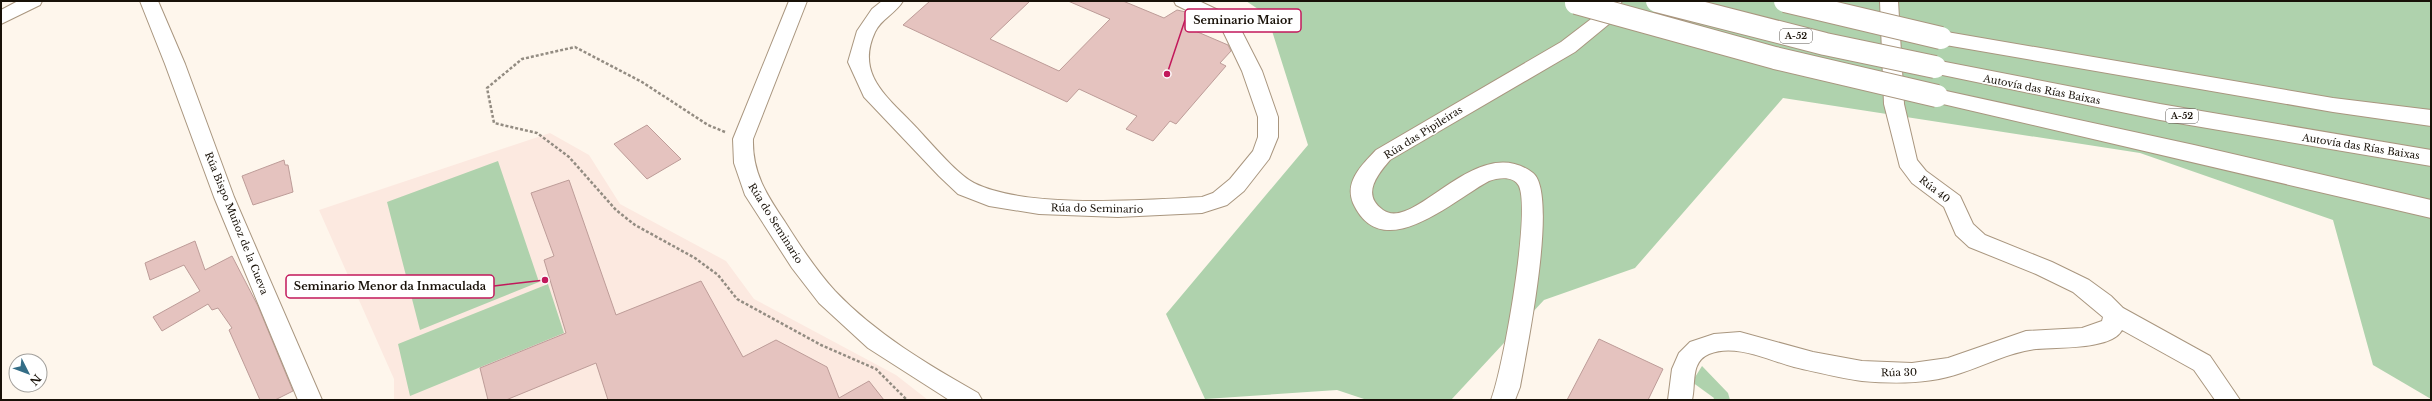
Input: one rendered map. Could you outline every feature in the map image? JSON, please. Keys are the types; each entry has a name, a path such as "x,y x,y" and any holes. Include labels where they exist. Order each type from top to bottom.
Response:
{"highway":[{"name":"Autovía das Rías Baixas","path":"1657,1 1825,44 1935,67 2160,112 2431,158"},
{"path":"1785,1 1941,38 2333,105 2431,118"},
{"path":"1573,2 1768,56 1937,96 2194,153 2431,209"}],"street":[{"path":"1,18 33,1"},
{"name":"Rúa Bispo Muñoz de la Cueva","path":"149,1 175,64 224,196 310,400"},
{"name":"Rúa do Seminario","path":"798,1 742,140 741,154 744,170 753,191 798,260 826,296 856,326 910,365 970,400"},
{"name":"Rúa do Seminario","path":"894,1 879,13 866,31 858,62 871,92 946,171 966,188 989,198 1039,206 1138,209 1202,205 1220,199 1237,184 1262,154 1268,137 1268,117 1257,84 1228,23 1183,1"},
{"name":"Rúa das Pipileiras","path":"1503,400 1508,387 1529,258 1533,206 1532,192 1528,181 1517,173 1500,170 1481,174 1414,217 1394,222 1376,217 1368,210 1363,202 1361,187 1367,173 1383,155 1568,47 1594,28 1602,20 1613,1"},
{"name":"Rúa 40","path":"1889,1 1894,104 1907,162 1918,177 1953,202 1964,229 1977,242 2044,268 2081,286 2103,302 2115,315 2202,363 2228,400"},
{"name":"Rúa 30","path":"1680,400 1687,358 1696,350 1707,344 1740,342 1842,368 1876,372 1937,370 2026,342 2084,337 2103,332 2112,327 2115,315"}],"path":[{"path":"742,140 708,125 642,82 575,47 522,59 487,88 494,123 537,133 569,156 616,210 635,225 695,258 718,275 738,299 822,345 876,369 907,400"}],"shaded area":[{"path":"550,133 589,155 620,204 726,261 754,299 896,375 928,400 394,400 394,379 319,210"}],"green space":[{"path":"1246,1 2431,1 2431,399 2373,365 2333,220 2140,153 1783,98 1635,268 1544,300 1451,400 1367,400 1337,390 1205,399 1166,314 1308,145 1267,15"},
{"path":"498,161 539,282 420,330 387,202"},
{"path":"548,284 564,333 410,396 398,344"},
{"path":"1702,366 1728,393 1730,400 1713,400 1714,398 1692,382"}],"building":[{"path":"930,1 1030,1 990,39 1059,71 1110,19 1068,1 1123,1 1164,18 1177,10 1186,12 1199,18 1198,26 1193,30 1228,45 1231,51 1220,63 1226,66 1176,124 1170,121 1153,141 1126,129 1137,116 1079,89 1067,102 903,25"},
{"path":"647,125 681,159 647,179 614,144"},
{"path":"284,160 285,165 288,165 293,192 253,205 242,176"},
{"path":"569,180 616,315 701,281 743,357 776,340 827,367 839,398 869,381 884,400 608,400 596,363 506,400 488,400 480,368 566,333 544,260 554,256 531,193"},
{"path":"195,241 205,270 232,256 258,306 293,391 275,400 260,400 229,330 232,328 218,308 212,310 208,304 162,331 153,317 200,291 184,265 150,280 145,263"},
{"path":"1599,339 1663,369 1648,400 1567,400"}],"place":[{"name":"Seminario Maior","path":"1167,74"},
{"name":"Seminario Menor da Inmaculada","path":"545,280"}]}
